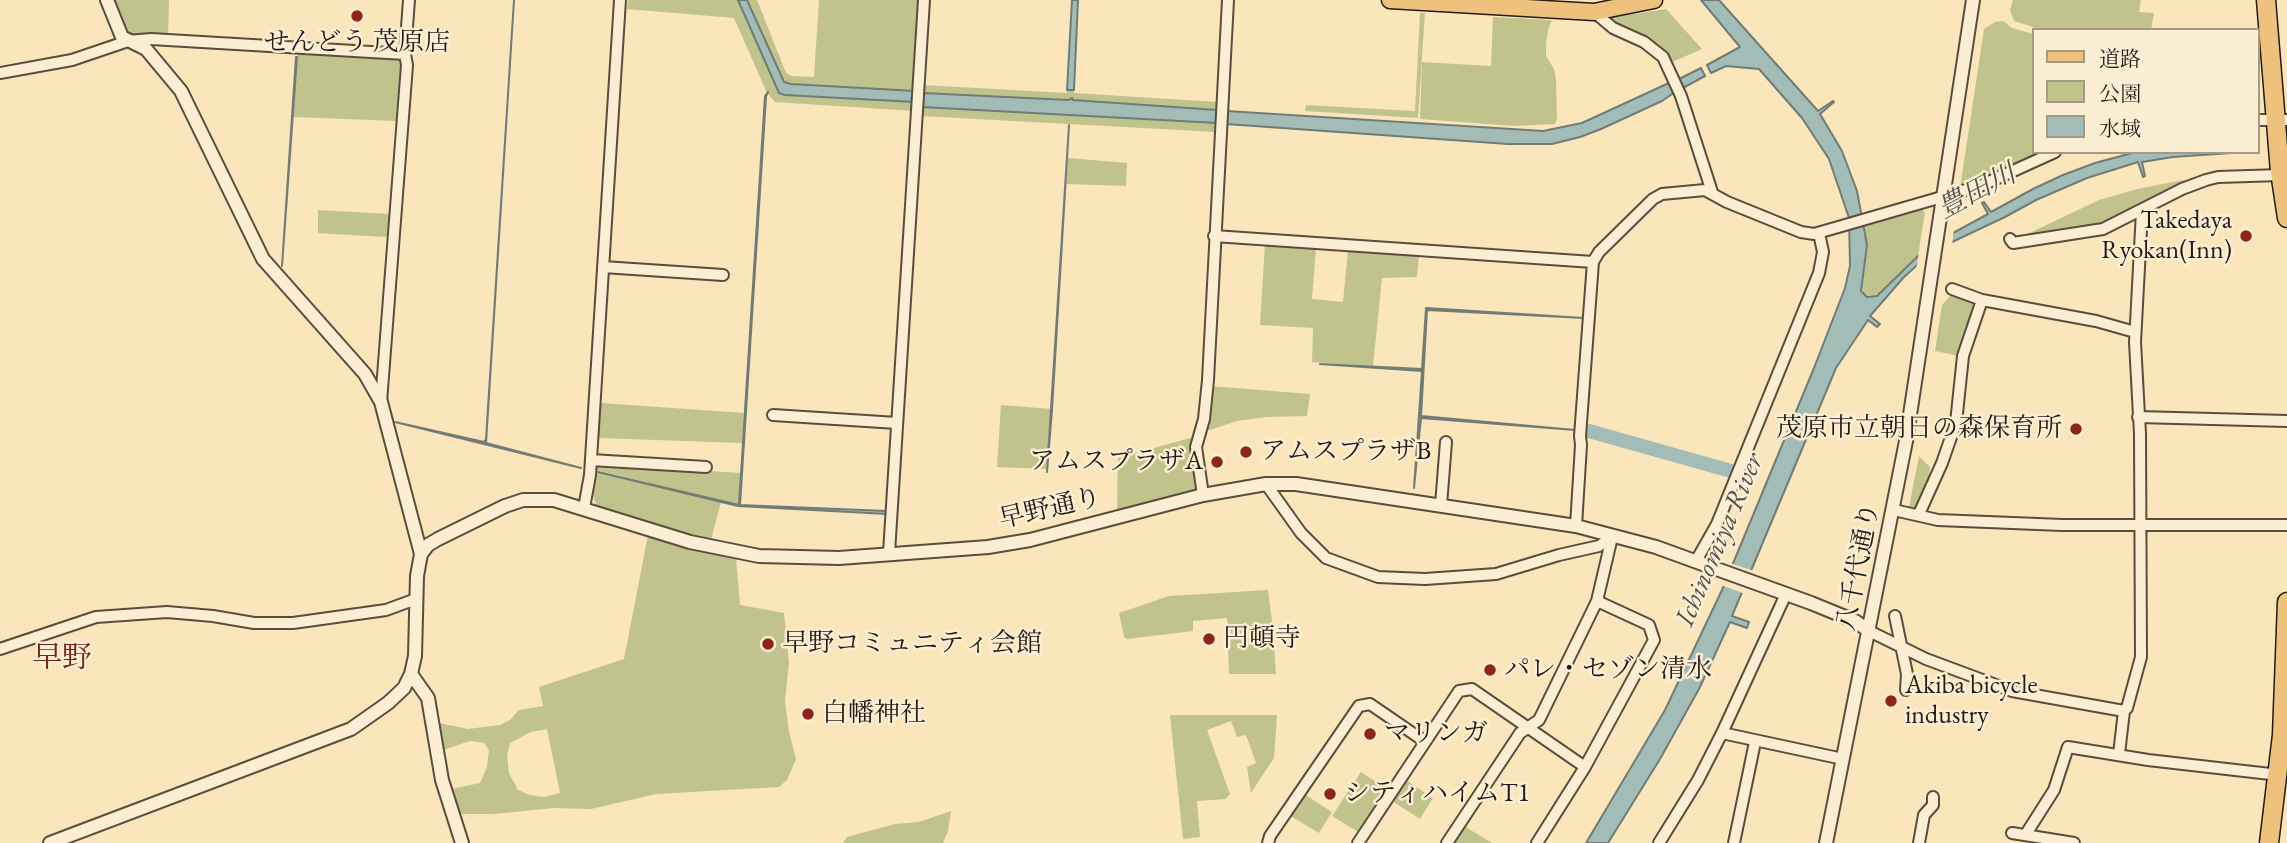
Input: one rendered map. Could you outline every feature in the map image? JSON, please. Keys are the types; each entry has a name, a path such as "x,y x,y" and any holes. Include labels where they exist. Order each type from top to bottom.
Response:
{"highway":[{"path":"2266,0 2280,122 2280,172 2287,218"},
{"path":"2269,843 2279,775 2286,693 2287,602"}],"main road":[{"path":"1390,0 1594,12 1614,3 1654,0"}],"street":[{"path":"50,843 351,729 388,704 404,688 415,656 415,599 421,554 382,402 365,374 263,259 181,91 146,49 128,41 119,31 107,0"},
{"path":"382,402 409,0"},
{"path":"584,508 591,460 620,0"},
{"path":"889,553 924,0"},
{"path":"1203,495 1196,447 1204,419 1228,0"},
{"path":"1943,202 1973,0"},
{"path":"1594,12 1613,28 1652,47 1663,57 1681,96 1712,192"},
{"path":"0,73 72,61 128,41 151,39 405,54"},
{"path":"2259,120 2280,122"},
{"path":"1576,526 1581,413 1593,262 1614,237 1657,196 1697,190 1712,192 1727,202 1801,232 1821,232 1892,211 1943,202 2051,154"},
{"path":"2010,239 2013,243 2103,229 2182,189 2206,180 2280,172"},
{"name":"八千代通り","path":"1826,843 1894,510 1943,202"},
{"path":"2119,754 2124,712 2141,657 2141,525 2135,332 2142,211"},
{"path":"1698,562 1717,524 1819,273 1823,252 1821,232"},
{"path":"1214,236 1593,262"},
{"path":"603,267 723,275"},
{"path":"1952,289 1982,300 2096,321 2135,332"},
{"path":"1919,514 1956,423 1963,356 1982,300"},
{"path":"773,415 897,424"},
{"path":"2138,417 2287,421"},
{"path":"1441,505 1446,442"},
{"path":"591,460 706,467"},
{"path":"1266,484 1301,533 1326,558 1378,577 1425,579 1496,574 1599,546 1612,537"},
{"name":"早野通り","path":"421,554 428,545 438,539 523,500 554,500 690,542 759,556 839,558 988,547 1030,540 1203,495 1266,484 1296,484 1576,526 1656,547 1781,593"},
{"path":"1894,510 1938,520 2287,525"},
{"path":"1447,843 1520,733 1539,720 1597,601 1612,537"},
{"path":"1658,843 1698,780 1723,733 1781,593 1844,617 1901,648 2012,691 2124,712"},
{"path":"0,649 96,617 167,612 254,623 293,623 386,610 415,599"},
{"path":"1537,843 1585,767 1654,640 1649,625 1597,601"},
{"path":"1895,616 1907,674 1906,690"},
{"path":"411,674 428,698 442,780 462,843"},
{"path":"1358,843 1459,691 1472,689 1585,767"},
{"path":"1269,843 1270,836 1359,706 1370,704 1424,741"},
{"path":"1723,733 1843,759"},
{"path":"1734,843 1755,742"},
{"path":"2026,834 2054,790 2068,747 2279,775"},
{"path":"1919,843 1924,815 1933,805 1933,797"},
{"path":"2012,833 2074,843"}],"green space":[{"path":"115,0 169,0 168,35 133,34 126,29"},
{"path":"628,0 738,0 785,95 915,102 914,111 775,102 767,93 734,18 627,9"},
{"path":"747,0 757,0 786,73 792,76 814,77 819,0 920,0 915,91 785,83"},
{"path":"2013,0 2141,0 2139,12 2154,13 2151,28 2036,28 2014,21 2010,10"},
{"path":"1666,9 1702,49 1670,63 1613,25 1609,18"},
{"path":"1420,13 1425,13 1418,118 1305,111 1306,105 1415,111"},
{"path":"1493,17 1552,20 1548,30 1546,56 1554,69 1556,79 1555,124 1514,126 1420,119 1422,62 1491,66"},
{"path":"2003,21 2012,28 2032,34 2032,154 2043,154 2012,169 1960,188 1984,29 1995,22"},
{"path":"298,53 400,59 403,65 397,121 293,117"},
{"path":"923,85 1067,93 1067,90 1074,90 1074,93 1217,102 1217,110 1072,98 923,93"},
{"path":"922,107 1217,123 1216,132 921,116"},
{"path":"1068,158 1127,163 1126,186 1066,184"},
{"path":"2189,179 2106,224 2019,238 2099,200"},
{"path":"1920,208 1925,212 1918,256 1877,296 1864,295 1861,284 1867,245 1864,224"},
{"path":"318,210 389,214 388,235 318,233"},
{"path":"1265,244 1316,248 1312,299 1343,302 1348,250 1419,255 1417,277 1382,278 1373,366 1312,362 1313,328 1260,325"},
{"path":"1953,293 1977,304 1959,356 1935,351 1942,305"},
{"path":"1209,386 1310,394 1307,416 1237,421 1204,432"},
{"path":"601,403 744,413 742,443 598,438"},
{"path":"1001,405 1051,409 1047,469 997,467"},
{"path":"1194,437 1200,490 1117,511 1118,458"},
{"path":"1919,456 1930,467 1928,481 1917,508 1909,507"},
{"path":"596,464 741,473 739,505 596,470"},
{"path":"596,472 721,502 711,540 597,507 593,495"},
{"path":"648,535 687,548 736,558 740,605 784,613 789,663 785,701 796,759 787,780 779,787 656,794 591,809 554,808 493,814 459,814 451,789 480,783 487,767 489,750 484,743 470,741 443,750 439,723 468,729 500,725 510,720 519,710 543,706 539,687 624,659","holes":["547,729 560,793 544,797 518,790 509,773 507,755 510,743 531,732"]},
{"path":"1268,590 1276,674 1229,674 1227,618 1193,621 1193,631 1127,639 1124,637 1119,613 1169,596"},
{"path":"1170,715 1277,715 1274,758 1251,793 1247,767 1256,763 1246,735 1237,737 1231,721 1207,730 1230,794 1226,799 1197,801 1200,837 1183,839"},
{"path":"1361,772 1387,789 1358,832 1332,816"},
{"path":"1406,780 1433,798 1420,819 1392,801"},
{"path":"1304,794 1332,812 1319,833 1289,815"},
{"path":"951,811 943,843 843,843 847,837 895,824 919,822"},
{"path":"1464,826 1492,843 1452,843"}],"water":[{"path":"514,0 486,443 581,468 395,422 484,442 486,439"},
{"path":"738,0 747,0 784,82 915,91 915,102 779,93"},
{"path":"1072,0 1078,0 1074,90 1067,90"},
{"path":"1701,0 1719,0 1818,111 1834,102 1820,114 1842,151 1857,191 1867,245 1861,291 1867,297 1877,296 1918,256 1988,214 1982,203 1984,202 1991,212 2063,175 2129,154 2217,154 2142,162 2143,177 2138,162 2087,178 1952,242 1924,259 1904,277 1870,316 1880,324 1877,327 1868,320 1836,368 1732,616 1749,622 1747,628 1730,622 1699,689 1608,843 1586,843 1665,710 1722,590 1814,368 1845,288 1850,266 1849,218 1829,159 1802,118 1759,69 1726,66 1711,73 1707,65 1740,47"},
{"path":"296,57 297,57 282,266"},
{"path":"1701,68 1705,76 1681,89 1677,80"},
{"path":"1671,82 1675,92 1662,101 1601,129 1552,144 1508,144 1226,124 1227,111 1543,131 1582,123"},
{"path":"768,92 740,505 887,511 887,514 738,506 598,472 739,505 765,96"},
{"path":"923,93 1072,98 1217,110 1217,123 922,107"},
{"path":"1069,125 1052,410 1047,472 1051,409"},
{"path":"1426,308 1584,318 1427,310 1421,416 1575,430 1421,418 1414,488 1422,371 1320,364 1422,369"}],"pier":[{"path":"1954,228 1952,246 1916,271 1919,252"},
{"path":"1730,563 1754,571 1745,594 1721,585"}],"waterway":[{"name":"Ichinomiya River","path":"1589,431 1731,471"}],"place":[{"name":"せんどう 茂原店","path":"357,16"},
{"name":"Takedaya Ryokan(Inn)","path":"2246,236"},
{"name":"茂原市立朝日の森保育所","path":"2076,429"},
{"name":"アムスプラザB","path":"1246,452"},
{"name":"アムスプラザA","path":"1217,462"},
{"name":"円頓寺","path":"1209,639"},
{"name":"早野コミュニティ会館","path":"768,644"},
{"name":"パレ・セゾン清水","path":"1490,670"},
{"name":"Akiba bicycle industry","path":"1891,701"},
{"name":"白幡神社","path":"808,714"},
{"name":"マリンガ","path":"1370,734"},
{"name":"シティハイムT1","path":"1330,794"}],"district":[{"name":"早野","path":"62,659"}],"water label":[{"name":"豊田川","path":"1977,192"}]}
